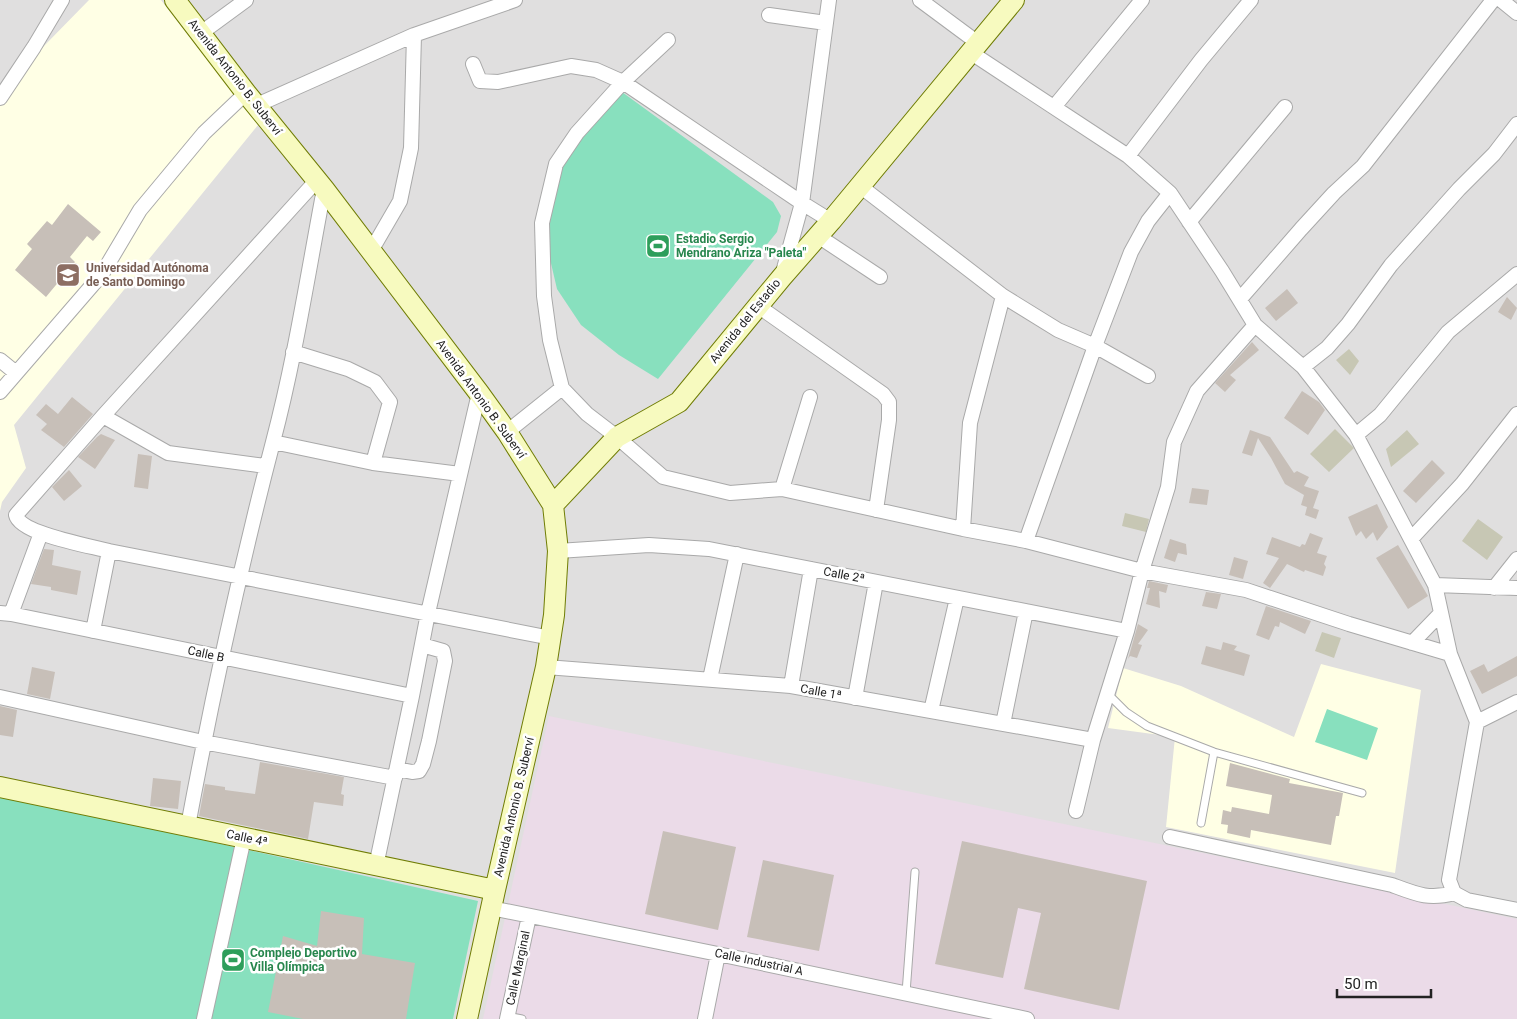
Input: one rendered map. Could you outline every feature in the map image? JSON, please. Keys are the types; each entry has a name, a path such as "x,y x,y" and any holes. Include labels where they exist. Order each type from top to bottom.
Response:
{"street":[{"path":"0,98 62,0"},
{"name":"Avenida Antonio B. Suberví","path":"175,0 251,99 321,184 479,394 507,432 553,505 558,551 546,667 467,1019"},
{"path":"201,33 246,0"},
{"path":"0,392 102,274 140,210 204,133 251,99 414,35 515,0"},
{"path":"782,277 802,203 829,0"},
{"path":"920,0 974,48 1054,107 1128,156 1170,193 1255,325 1303,367 1356,435 1435,585 1450,654 1477,722 1449,880 1454,892 1468,900 1517,910"},
{"name":"Avenida del Estadio","path":"553,505 617,437 679,402 1014,0"},
{"path":"1054,107 1142,0"},
{"path":"1128,156 1201,60 1251,0"},
{"path":"1240,299 1334,193 1363,166 1493,0"},
{"path":"1501,0 1517,13"},
{"path":"769,15 826,23"},
{"path":"371,251 400,201 410,157 414,35"},
{"path":"668,40 623,82 577,133 556,164 542,223 544,296 550,340 562,388 587,414 663,477 730,493 782,489 1026,541 1142,570 1246,590 1450,654"},
{"path":"473,64 480,81 498,82 571,66 596,70 623,82 831,221"},
{"path":"1189,222 1285,107"},
{"path":"1303,367 1327,348 1348,324 1392,265 1459,189 1494,154 1517,124"},
{"path":"188,826 203,742 239,576 273,442 293,352 321,184"},
{"path":"321,184 103,416 16,515 17,519 21,524 41,533 110,550 550,638"},
{"path":"860,186 1003,296 1058,330 1095,346 1148,376"},
{"path":"1026,541 1095,346 1131,252 1148,221 1170,193"},
{"path":"818,236 880,277"},
{"path":"1356,435 1380,415 1448,332 1517,274"},
{"path":"963,529 970,423 1003,296"},
{"path":"758,306 883,394 889,402 889,420 876,510"},
{"path":"1076,811 1093,740 1168,487 1174,442 1197,390 1255,325"},
{"path":"293,352 348,369 375,382 380,388 390,402 374,463"},
{"path":"0,360 16,373"},
{"path":"507,432 562,388"},
{"path":"376,866 428,613 479,394"},
{"path":"782,489 810,397"},
{"path":"1411,539 1462,484 1517,414"},
{"path":"103,416 168,453 266,466"},
{"path":"273,442 374,463 460,474"},
{"path":"5,613 41,533"},
{"name":"Calle 2ª","path":"558,551 650,545 709,549 1126,631"},
{"path":"93,631 110,550"},
{"path":"710,679 737,554"},
{"path":"1494,588 1517,559"},
{"path":"791,686 811,569"},
{"path":"855,698 876,582"},
{"path":"1435,585 1517,588"},
{"path":"931,711 957,598"},
{"path":"1003,724 1026,611"},
{"name":"Calle B","path":"5,613 412,696"},
{"path":"1412,643 1441,613"},
{"path":"0,697 203,742 396,774 419,771 423,764 429,741 445,661 443,651 422,645"},
{"name":"Calle 1ª","path":"546,667 791,686 1093,740"},
{"path":"1477,722 1517,702"},
{"name":"Calle 4ª","path":"0,786 376,866 493,899"},
{"path":"1170,837 1383,883 1433,898 1454,892"},
{"path":"204,1019 244,838"},
{"name":"Calle Industrial A","path":"493,899 529,916 1027,1019"},
{"name":"Calle Marginal","path":"507,1018 529,916"},
{"path":"705,1019 718,954"}],"lane":[{"path":"1107,694 1126,712 1147,726 1214,752 1362,793"},
{"path":"1201,823 1214,752"},
{"path":"906,993 915,872"},
{"path":"507,1018 522,1019"}],"shaded area":[{"path":"0,0 1517,0 1517,1019 0,1019"},
{"name":"Universidad Autónoma de Santo Domingo","path":"89,0 161,0 258,125 14,425 26,468 2,502 0,511 0,91"},
{"path":"1349,349 1359,361 1350,375 1336,360"},
{"path":"1335,429 1354,448 1329,472 1310,454"},
{"path":"1407,430 1419,444 1391,467 1386,449"},
{"path":"1125,513 1149,519 1146,532 1122,526"},
{"path":"1478,519 1503,537 1487,560 1462,541"},
{"path":"1322,632 1341,638 1334,658 1315,651"},
{"path":"1321,664 1421,690 1395,873 1166,827 1175,737 1108,728 1123,668 1181,686 1294,737"},
{"path":"549,716 1517,919 1517,1019 483,1019"}],"green space":[{"name":"Estadio Sergio Mendrano Ariza \"Paleta\"","path":"622,92 773,202 781,216 777,232 658,379 619,355 581,325 557,289 550,259 548,229 560,167 586,130"},
{"path":"1327,709 1378,728 1367,760 1315,742"},
{"name":"Complejo Deportivo Villa Olímpica","path":"0,795 478,901 453,1019 0,1019"}],"building":[{"path":"68,204 101,232 93,241 87,236 70,257 75,262 46,297 15,270 32,249 27,244 47,221 52,225"},
{"path":"1287,289 1298,303 1276,321 1265,308"},
{"path":"1507,297 1517,308 1511,320 1498,312"},
{"path":"1252,342 1259,350 1230,375 1236,380 1225,392 1215,383"},
{"path":"1302,391 1319,402 1325,410 1308,435 1284,418"},
{"path":"72,397 93,414 64,447 41,430 47,424 36,415 46,404 58,414"},
{"path":"1250,430 1270,437 1294,473 1297,471 1309,477 1304,486 1319,491 1313,508 1319,510 1316,519 1305,515 1307,507 1301,505 1304,495 1285,484 1258,438 1252,456 1242,453"},
{"path":"101,434 115,440 95,469 78,457"},
{"path":"138,454 152,456 148,489 134,487"},
{"path":"1432,460 1445,473 1416,503 1403,491"},
{"path":"69,470 82,486 64,501 52,487"},
{"path":"1192,488 1209,490 1207,505 1189,503"},
{"path":"1377,504 1388,527 1377,541 1373,532 1366,539 1361,531 1356,536 1348,517"},
{"path":"1310,533 1323,538 1317,553 1327,556 1323,576 1305,570 1304,572 1287,564 1270,588 1263,583 1279,558 1266,554 1272,537 1300,547 1302,544 1305,545"},
{"path":"1170,539 1186,544 1187,555 1178,553 1175,562 1164,558"},
{"path":"1398,545 1428,596 1408,609 1376,558"},
{"path":"44,549 54,550 52,565 81,571 77,595 51,590 51,587 31,584"},
{"path":"1234,557 1248,561 1243,579 1229,575"},
{"path":"1149,581 1168,585 1166,593 1159,591 1160,608 1146,604 1150,588 1147,588"},
{"path":"1206,592 1221,594 1217,609 1202,606"},
{"path":"1266,606 1311,621 1305,634 1280,622 1279,627 1275,626 1269,640 1256,635"},
{"path":"1138,624 1148,630 1138,644 1142,645 1137,658 1130,656 1128,659"},
{"path":"1223,642 1237,646 1234,650 1250,655 1244,676 1201,664 1206,646 1221,650"},
{"path":"1517,656 1517,676 1482,694 1470,671 1484,664 1488,672"},
{"path":"32,667 55,672 50,699 27,694"},
{"path":"0,706 17,710 13,737 0,735"},
{"path":"260,762 344,777 341,794 344,795 343,806 314,802 308,839 199,816 205,784 225,787 225,790 255,794"},
{"path":"1230,763 1290,779 1289,783 1343,793 1339,816 1336,816 1331,845 1251,830 1250,838 1227,833 1228,825 1221,824 1223,810 1231,812 1232,807 1269,814 1272,795 1226,786"},
{"path":"153,778 181,781 178,809 150,806"},
{"path":"663,831 736,847 718,930 645,914"},
{"path":"962,841 1147,881 1119,1010 1024,989 1041,913 1018,908 1003,978 935,964"},
{"path":"763,860 834,875 819,951 747,937"},
{"path":"321,911 364,918 362,954 415,963 406,1019 303,1019 268,1012 283,936 317,946"}],"place":[{"name":"Estadio Sergio Mendrano Ariza \"Paleta\"","path":"658,246"},
{"name":"Universidad Autónoma de Santo Domingo","path":"68,275"},
{"name":"Complejo Deportivo Villa Olímpica","path":"233,960"}]}
